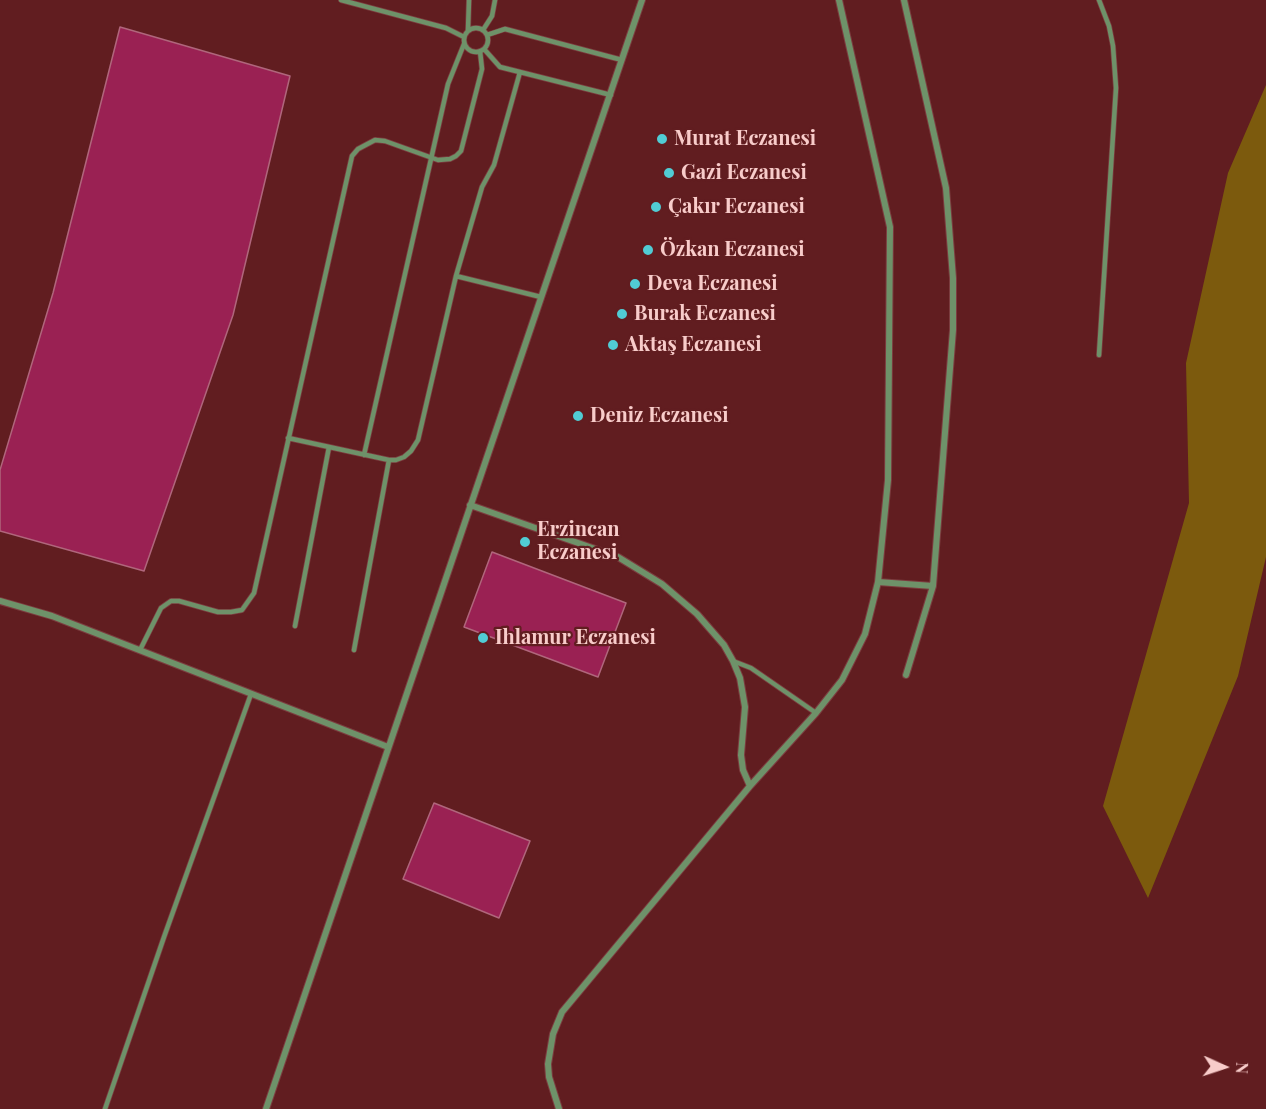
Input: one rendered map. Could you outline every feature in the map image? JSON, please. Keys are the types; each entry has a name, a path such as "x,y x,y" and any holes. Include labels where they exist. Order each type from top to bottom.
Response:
{"street":[{"path":"266,1109 642,0"},
{"path":"559,1109 549,1077 548,1064 554,1034 562,1012 750,786 842,680 865,634 878,582 888,480 890,227 839,0"},
{"path":"904,0 946,188 953,278 952,351 933,586 906,675"},
{"path":"470,505 593,548 641,569 697,614 724,645 733,661 743,693 745,707 741,755 743,770 750,786"},
{"path":"878,582 933,586"},
{"path":"0,601 52,616 388,747"}],"lane":[{"path":"340,0 446,28 464,37"},
{"path":"364,455 448,84 468,30 469,0"},
{"path":"483,30 492,16 495,0"},
{"path":"1099,0 1109,26 1113,46 1116,87 1099,355"},
{"path":"140,651 161,608 171,601 179,601 218,612 231,612 242,610 254,593 352,156 365,143 375,140 385,141 438,160 450,159 461,151 482,69 482,50 488,42 483,30 475,27 468,30"},
{"path":"487,35 505,30 622,60"},
{"path":"464,44 474,52 482,50"},
{"path":"482,50 500,67 611,95"},
{"path":"288,438 389,460 405,457 418,440 456,276 482,187 494,165 520,72"},
{"path":"456,276 541,297"},
{"path":"295,626 329,447"},
{"path":"354,650 389,460"},
{"path":"733,661 751,668 816,712"},
{"path":"105,1109 251,694"}],"shaded area":[{"path":"1266,85 1266,557 1238,676 1148,898 1103,806 1189,503 1186,363 1228,173"}],"building":[{"path":"120,27 290,76 233,315 144,571 0,531 0,470 53,293"},
{"path":"492,552 626,603 598,677 464,627"},
{"path":"434,803 530,841 499,918 403,879"}],"place":[{"name":"Murat Eczanesi","path":"662,139"},
{"name":"Gazi Eczanesi","path":"669,173"},
{"name":"Çakır Eczanesi","path":"656,207"},
{"name":"Özkan Eczanesi","path":"648,250"},
{"name":"Deva Eczanesi","path":"635,284"},
{"name":"Burak Eczanesi","path":"622,314"},
{"name":"Aktaş Eczanesi","path":"613,345"},
{"name":"Deniz Eczanesi","path":"578,416"},
{"name":"Erzincan Eczanesi","path":"525,542"},
{"name":"Ihlamur Eczanesi","path":"483,638"}]}
